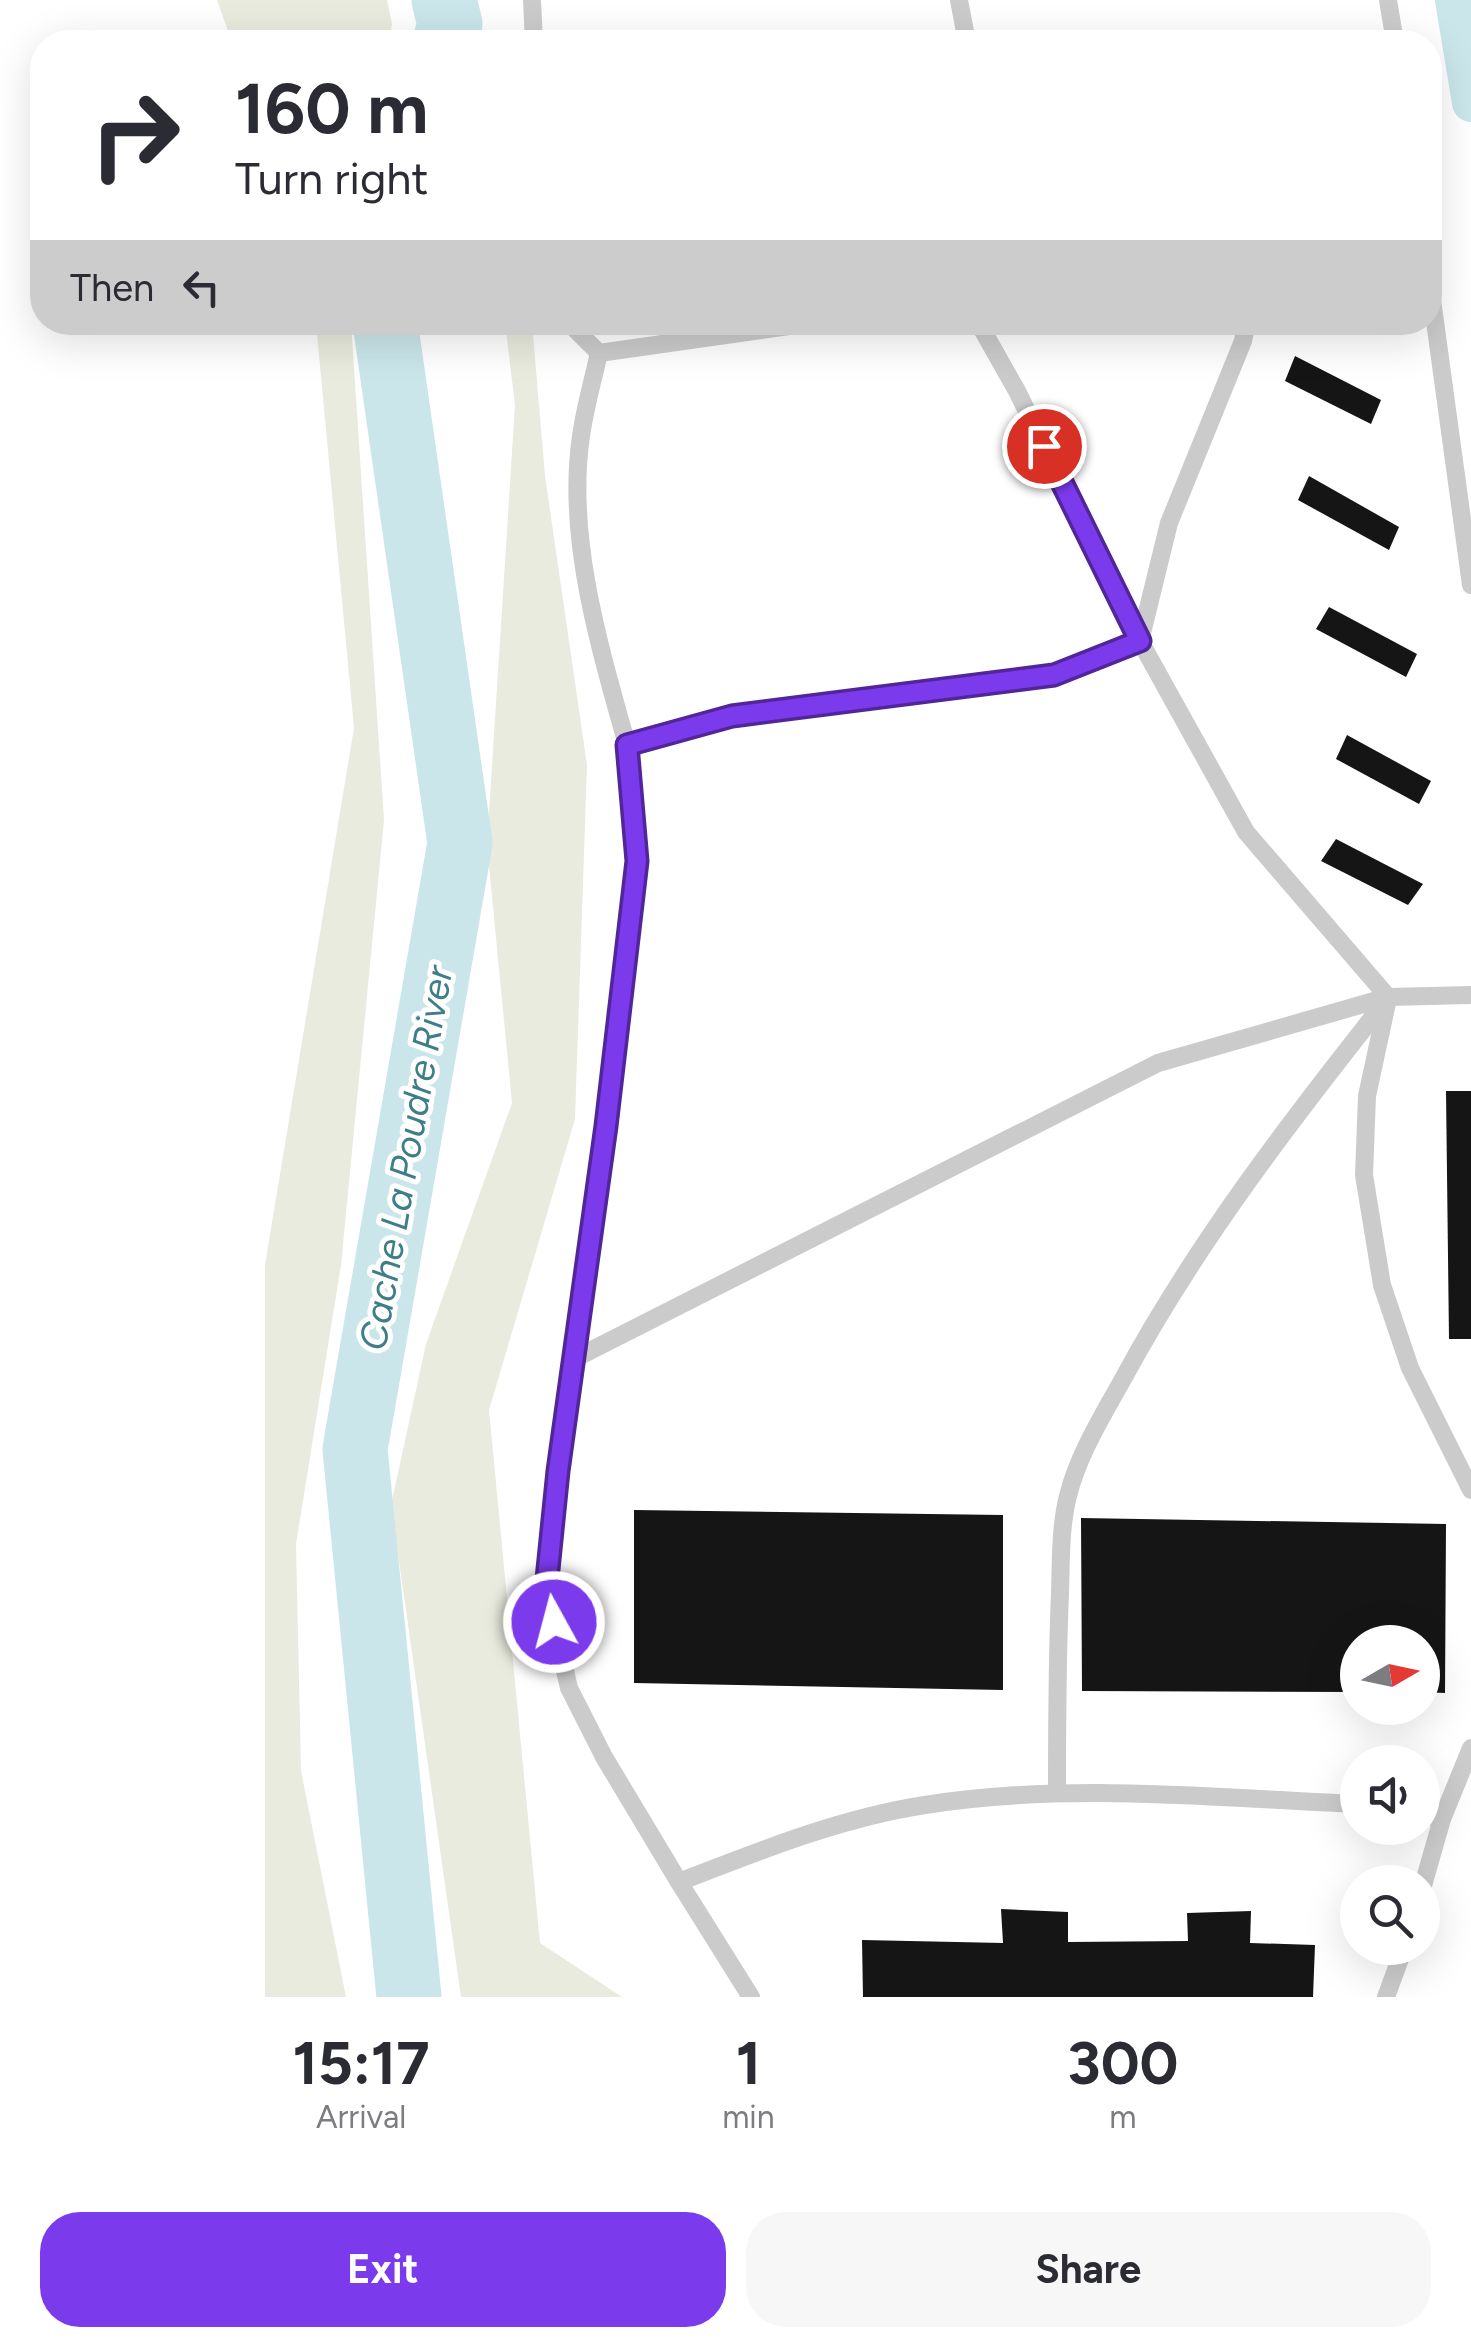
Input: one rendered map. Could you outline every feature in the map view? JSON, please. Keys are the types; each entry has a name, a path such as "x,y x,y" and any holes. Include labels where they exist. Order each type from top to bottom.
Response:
{"lane":[{"path":"532,0 533,30"},
{"path":"959,0 965,30"},
{"path":"1388,0 1393,30"},
{"path":"581,335 599,353"},
{"path":"599,353 726,335"},
{"path":"986,335 1140,641 1246,832 1388,997"},
{"path":"1140,641 1168,523 1245,335"},
{"path":"1437,335 1471,585"},
{"path":"599,353 581,438 579,526 595,634 627,745 637,861 546,1589 569,1688 604,1757 750,1997"},
{"path":"627,745 732,716 1054,675 1140,641"},
{"path":"572,1360 1158,1063 1388,997 1471,994"},
{"path":"1388,997 1367,1096 1364,1175 1382,1285 1410,1368 1471,1490"},
{"path":"1058,1792 1062,1554 1068,1496 1096,1427 1146,1336 1229,1207 1388,997"},
{"path":"1429,1865 1442,1819 1471,1748"},
{"path":"680,1882 846,1822 924,1805 1058,1792 1340,1803"},
{"path":"1386,1997 1398,1965"}],"shaded area":[{"path":"217,0 387,0 392,24 391,30 228,30"},
{"path":"317,335 352,335 384,820 341,1265 296,1544 301,1771 346,1997 265,1997 265,1265 354,728"},
{"path":"506,335 533,335 545,476 587,765 575,1119 489,1410 540,1943 622,1997 461,1997 391,1505 426,1344 512,1103 487,845 515,405"}],"building":[{"path":"1295,356 1381,400 1371,424 1285,381"},
{"path":"1309,476 1399,527 1389,550 1298,500"},
{"path":"1329,607 1417,654 1406,677 1316,629"},
{"path":"1347,735 1431,781 1419,804 1336,759"},
{"path":"1336,839 1423,884 1408,905 1321,861"},
{"path":"1446,1091 1471,1091 1471,1339 1449,1339"},
{"path":"634,1510 1003,1515 1003,1690 634,1683"},
{"path":"1081,1518 1446,1524 1445,1693 1440,1693 1440,1625 1340,1625 1340,1692 1082,1691"},
{"path":"1001,1909 1068,1912 1068,1942 1188,1941 1187,1913 1251,1911 1250,1943 1315,1945 1313,1997 863,1997 862,1940 1003,1943"}],"waterway":[{"name":"Cache La Poudre River","path":"444,0 448,30"},
{"path":"1454,0 1471,103"},
{"name":"Cache La Poudre River","path":"387,335 460,843 355,1449 409,1997"}],"route":[{"path":"554,1622 546,1589 558,1471 606,1126 637,861 627,745 732,716 1054,675 1140,641 1044,446"}]}
